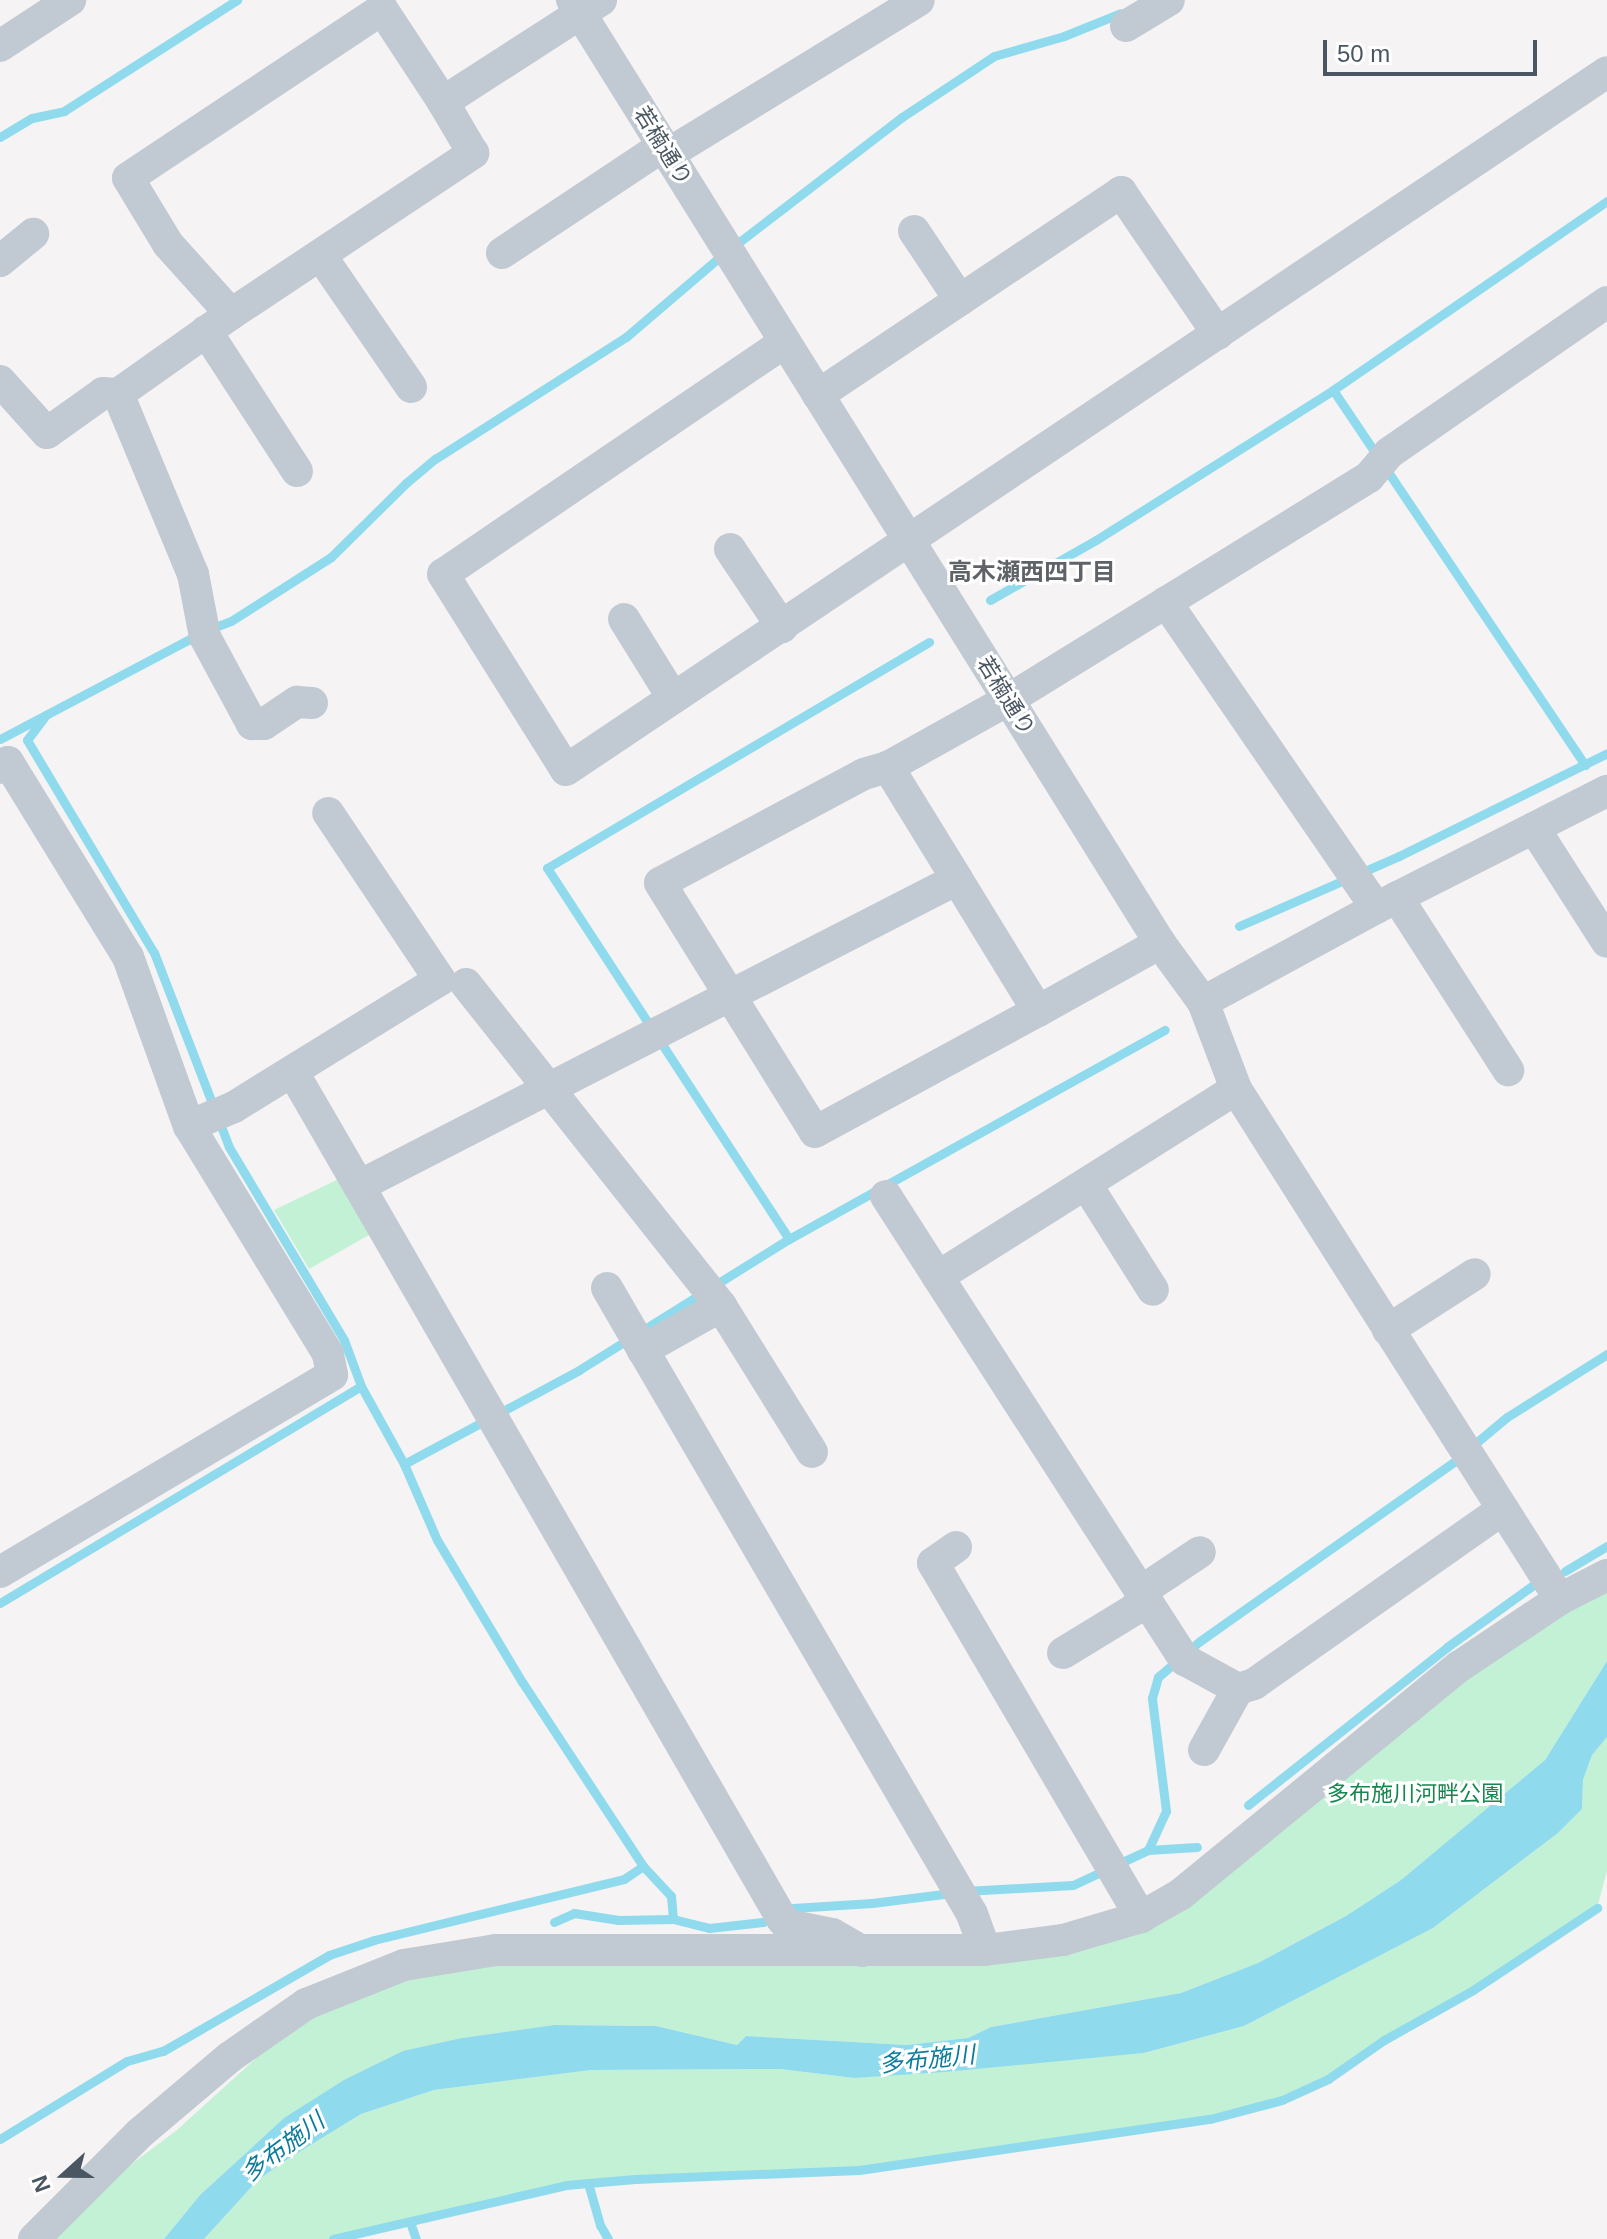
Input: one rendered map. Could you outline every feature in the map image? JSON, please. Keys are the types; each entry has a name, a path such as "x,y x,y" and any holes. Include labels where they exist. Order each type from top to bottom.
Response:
{"street":[{"path":"0,46 70,0"},
{"path":"502,253 666,150 919,0"},
{"path":"1126,26 1169,0"},
{"path":"443,102 584,4"},
{"name":"若楠通り","path":"584,4 666,150 785,342 1160,943 1203,1002 1236,1089 1560,1599"},
{"path":"2,389 47,433 103,393 118,394 219,322 473,153 382,9 128,178 219,322 297,471"},
{"path":"785,342 443,574 566,770 1607,72"},
{"path":"818,395 1121,192 1218,334"},
{"path":"914,231 960,300"},
{"path":"0,261 33,234"},
{"path":"321,256 411,387"},
{"path":"1160,943 815,1132 660,883 864,774 888,767 1008,700 1379,465 1607,302"},
{"path":"118,394 193,574 202,630 252,724 264,724 297,702 312,703"},
{"path":"730,549 782,627"},
{"path":"1166,602 1370,890 1508,1070"},
{"path":"624,619 673,698"},
{"path":"0,768 8,762 128,957 196,1122 328,1354 332,1375 0,1572"},
{"path":"888,767 1038,1011"},
{"path":"1203,1002 1370,890 1534,828 1607,791"},
{"path":"196,1122 234,1107 440,980 328,813"},
{"path":"1534,828 1607,942"},
{"path":"359,1186 957,879"},
{"path":"466,984 713,1296 812,1452"},
{"path":"301,1086 787,1925 832,1934 862,1951"},
{"path":"938,1277 1236,1089"},
{"path":"1086,1184 1153,1290"},
{"path":"886,1196 1181,1654 1238,1689"},
{"path":"1388,1330 1475,1274"},
{"path":"607,1288 959,1892 985,1950"},
{"path":"638,1340 713,1296"},
{"path":"1204,1750 1238,1689 1254,1684 1502,1510"},
{"path":"956,1547 933,1563 1141,1917"},
{"path":"1063,1653 1135,1609 1149,1586 1200,1552"},
{"path":"34,2239 140,2133 230,2057 306,2004 404,1965 496,1950 985,1950 1063,1940 1141,1917 1181,1894 1460,1666 1560,1599 1607,1575"}],"green space":[{"path":"343,1177 376,1231 309,1269 274,1210"},
{"name":"多布施川河畔公園","path":"1607,1585 1607,1661 1545,1760 1401,1880 1346,1916 1258,1963 1181,1993 991,2027 968,2038 907,2045 746,2036 737,2045 656,2026 554,2025 462,2038 284,2118 200,2195 164,2239 54,2239 113,2178 177,2130 276,2040 309,2018 418,1975 467,1964 1094,1942 1470,1676"},
{"path":"1607,1737 1607,1871 1597,1908 1473,1990 1384,2040 1328,2079 1282,2100 1210,2119 859,2170 635,2179 566,2185 333,2239 204,2239 257,2181 283,2162 361,2114 434,2090 591,2070 780,2069 854,2078 1144,2053 1244,2026 1433,1928 1558,1833 1582,1809 1583,1780 1592,1755"}],"water":[{"name":"多布施川","path":"1607,1661 1607,1737 1592,1755 1583,1780 1582,1809 1558,1833 1433,1928 1244,2026 1144,2053 944,2072 854,2078 780,2069 591,2070 434,2090 361,2114 283,2162 257,2181 204,2239 164,2239 200,2195 284,2118 344,2080 403,2051 462,2038 554,2025 656,2026 737,2045 746,2036 907,2045 968,2038 991,2027 1181,1993 1258,1963 1346,1916 1401,1880 1545,1760"}],"waterway":[{"path":"0,137 32,118 64,111 237,0"},
{"path":"734,246 902,117 994,56 1064,36 1121,13"},
{"path":"990,600 1096,540 1333,390 1607,201"},
{"path":"210,629 231,621 331,557 406,483 435,459 626,337 722,255"},
{"path":"1333,390 1585,765"},
{"path":"0,739 197,635"},
{"path":"789,1239 547,868 929,642"},
{"path":"0,2139 127,2061 163,2051 329,1955 374,1940 624,1879 643,1866 522,1682 437,1540 404,1464 361,1386 344,1340 229,1147 154,953 27,740 46,715"},
{"path":"1239,926 1399,856 1607,753"},
{"path":"404,1464 579,1370 789,1239 1165,1030"},
{"path":"1477,1442 1507,1417 1607,1354"},
{"path":"0,1603 361,1386"},
{"path":"1148,1850 1166,1811 1152,1698 1158,1677 1200,1641 1454,1462"},
{"path":"1565,1571 1607,1546"},
{"path":"1248,1805 1447,1647 1532,1586"},
{"path":"965,1891 1073,1885 1148,1850 1197,1847"},
{"path":"643,1866 671,1896 673,1919"},
{"path":"554,1922 574,1913 618,1920 673,1919 709,1928 763,1922 793,1908 872,1903 951,1893"},
{"path":"333,2239 566,2185 635,2179 859,2170 1210,2119 1282,2100 1328,2079 1384,2040 1473,1990 1597,1908"},
{"path":"588,2183 600,2225 608,2239"},
{"path":"410,2222 416,2239"}],"district":[{"name":"高木瀬西四丁目","path":"1032,572"}]}
